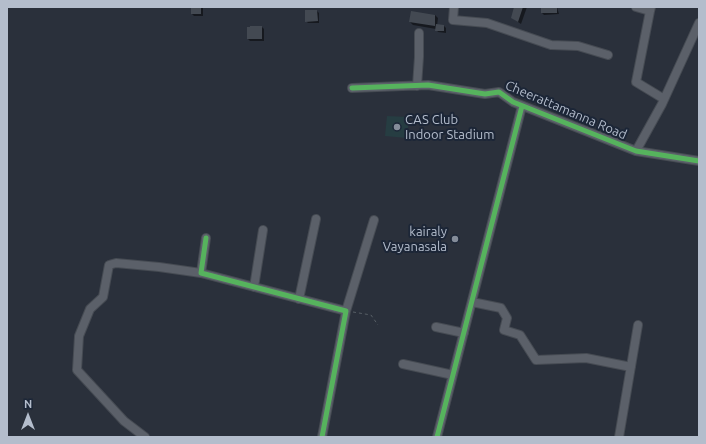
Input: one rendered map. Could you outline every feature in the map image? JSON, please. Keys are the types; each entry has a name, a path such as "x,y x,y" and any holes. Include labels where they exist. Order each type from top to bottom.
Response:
{"street":[{"path":"454,7 453,20 487,23 551,44 578,46 608,55"},
{"path":"636,7 651,9 636,82 664,99"},
{"path":"636,151 664,99 699,23"},
{"path":"417,86 419,33"},
{"name":"Cheerattamanna Road","path":"352,88 428,85 485,94 498,92 522,106 636,151 699,161"},
{"path":"437,437 522,106"},
{"path":"299,299 316,219"},
{"path":"322,437 346,311 374,220"},
{"path":"254,287 263,230"},
{"path":"201,273 206,238"},
{"path":"145,437 124,421 77,370 79,336 90,309 103,297 109,265 123,263 201,273 346,311"},
{"path":"472,302 501,308 507,318 504,330 520,335 536,360 586,358 630,367"},
{"path":"619,437 638,325"},
{"path":"436,327 464,333"},
{"path":"403,364 453,375"}],"path":[{"path":"346,311 371,315 378,324"}],"green space":[{"name":"CAS Club Indoor Stadium","path":"387,116 409,117 407,138 385,136"}],"building":[{"path":"191,7 201,7 201,14 191,14"},
{"path":"514,7 523,7 518,22 511,18"},
{"path":"541,7 557,7 557,13 541,13"},
{"path":"305,10 317,10 318,21 305,22"},
{"path":"411,11 435,15 435,26 409,22"},
{"path":"436,24 444,25 444,31 435,31"},
{"path":"262,26 262,39 247,39 247,27"}],"cycle path":[{"path":"352,88 428,85 485,94 499,92 513,102 636,151 699,161"},
{"path":"437,437 522,106"},
{"path":"206,238 201,273 346,311 322,437"}],"place":[{"name":"CAS Club Indoor Stadium","path":"397,127"},
{"name":"kairaly Vayanasala","path":"455,239"}]}
